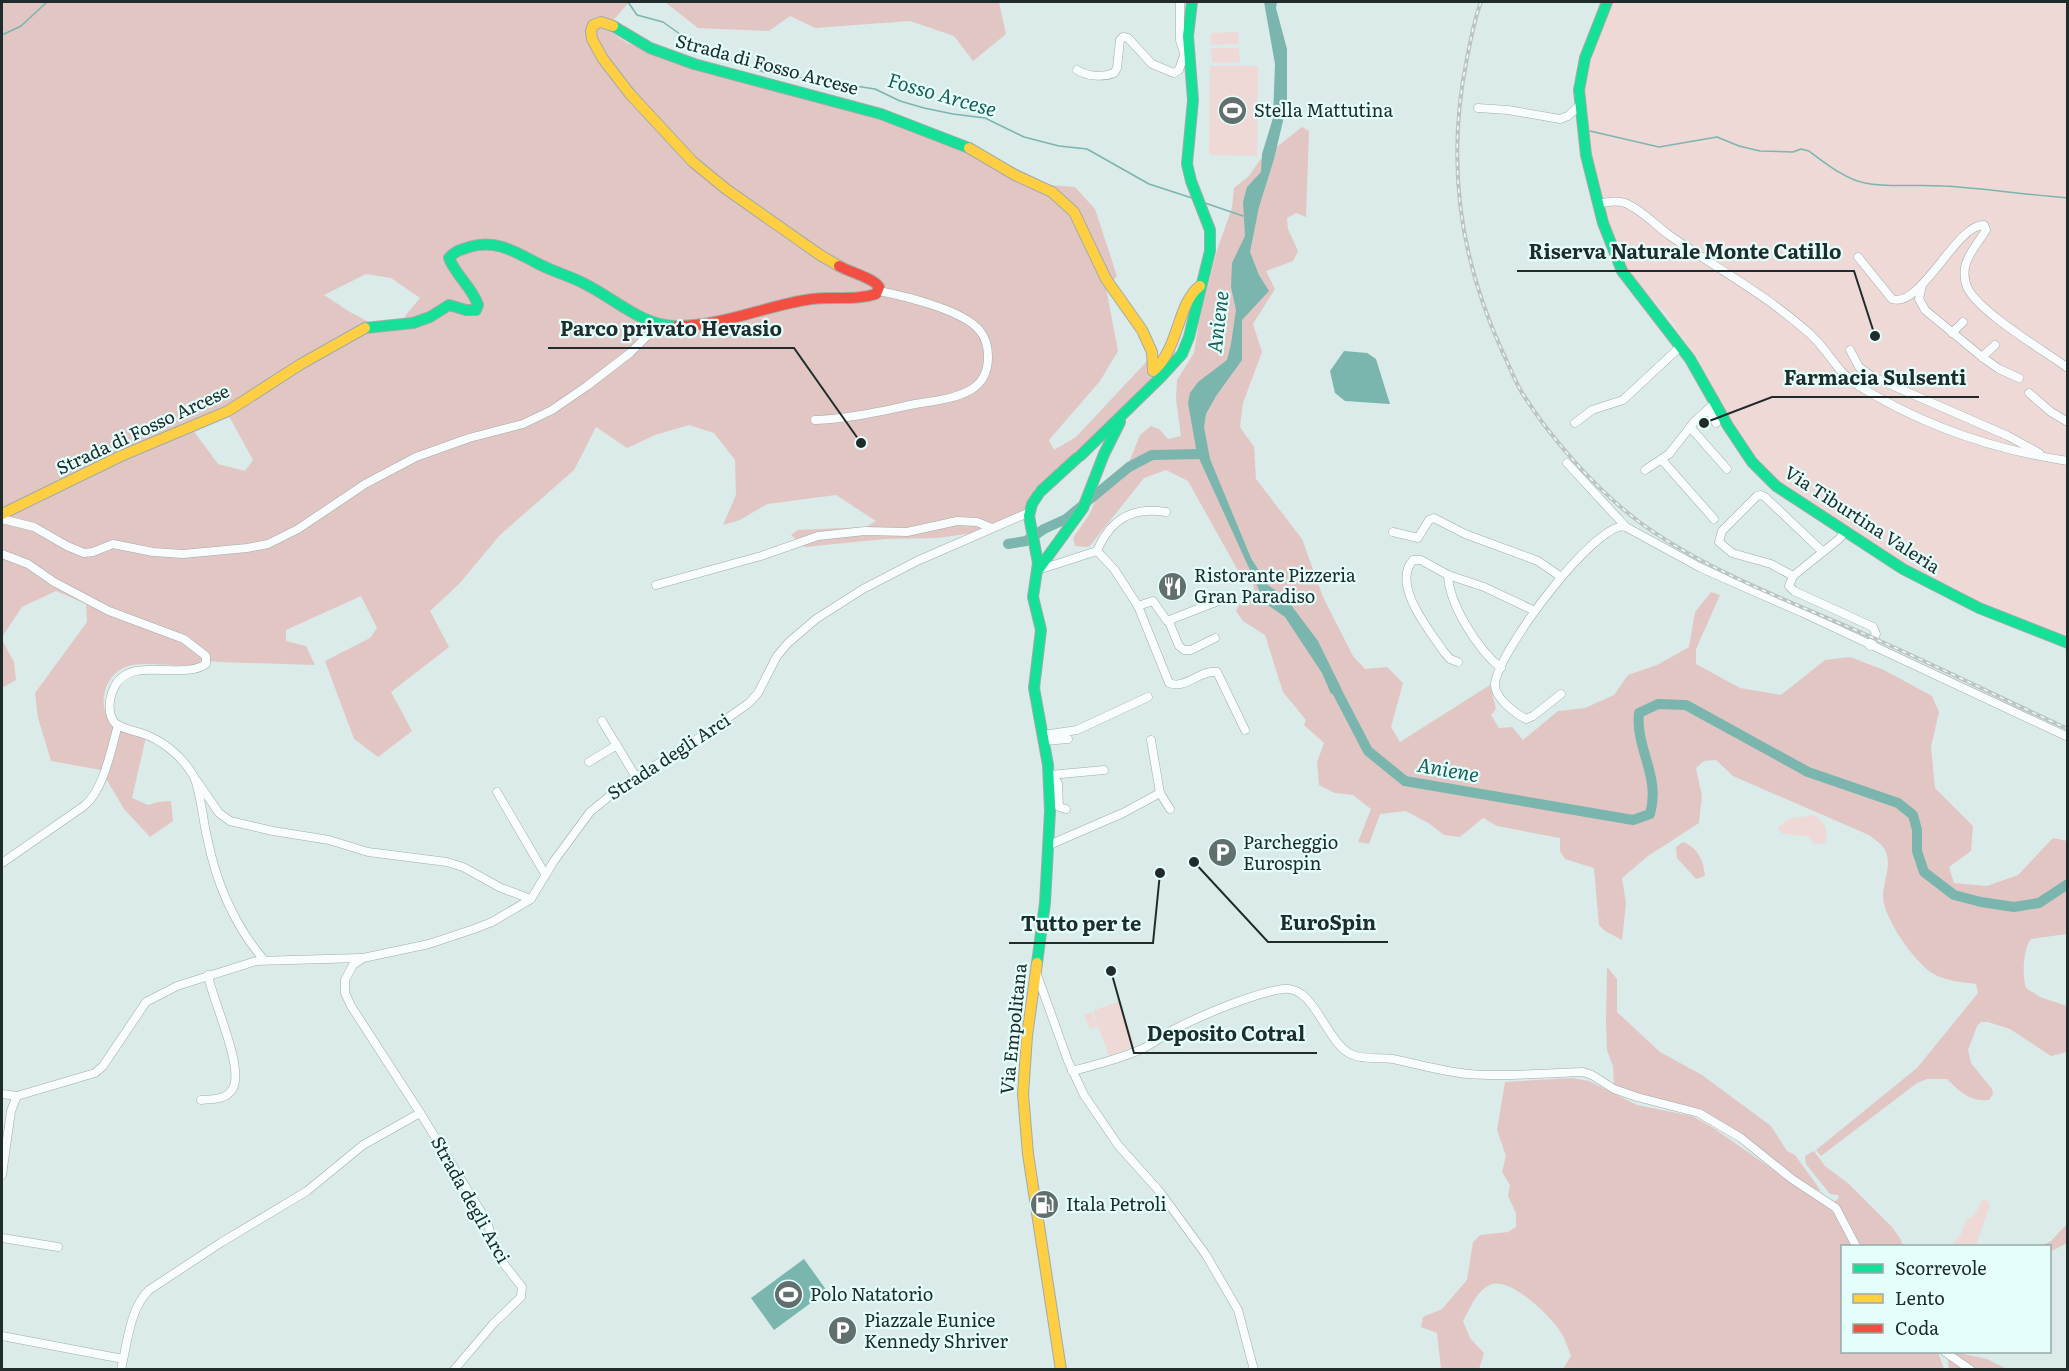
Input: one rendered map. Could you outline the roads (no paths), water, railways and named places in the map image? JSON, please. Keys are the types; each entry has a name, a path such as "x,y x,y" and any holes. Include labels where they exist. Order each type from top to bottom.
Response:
{"main road":[{"path":"1030,515 1039,493 1093,444 1182,354 1190,334 1211,240 1188,171 1187,158 1193,100 1188,42 1192,2"},
{"name":"Via Tiburtina Valeria","path":"1607,2 1582,68 1579,85 1586,154 1598,204 1622,272 1681,346 1711,406 1765,477 1845,532 1903,569 1948,593 1988,612 2067,643"},
{"name":"Strada di Fosso Arcese","path":"2,514 121,456 228,411 358,330 369,326 413,323 430,317 449,306 476,310 478,305 474,293 451,265 449,258 454,252 473,246 493,244 517,251 545,267 582,282 655,324 673,326 713,323 807,300 864,297 875,295 879,291 876,282 851,273 820,255 726,189 693,162 627,91 603,59 592,39 591,31 593,25 601,22 608,23 650,48 694,64 881,114 961,144 1015,175 1052,192 1074,212 1106,279 1138,324 1152,350 1153,371 1157,370 1165,355 1192,292 1200,286"},
{"path":"1038,570 1083,508 1104,454 1126,411"},
{"path":"1093,444 1100,445 1104,454"},
{"name":"Via Empolitana","path":"1030,515 1038,570 1033,593 1041,632 1034,688 1052,775 1043,926 1024,1056 1023,1113 1061,1370"},
{"path":"1036,550 1044,553 1053,550"}],"street":[{"path":"1180,2 1180,40 1185,55"},
{"path":"1077,70 1081,73 1099,76 1112,74 1117,66 1120,40 1124,37 1128,38 1152,64 1172,72 1179,72 1188,42"},
{"path":"1478,108 1508,110 1560,119 1568,116 1580,105"},
{"path":"1598,204 1613,201 1628,205 1671,236 1736,277 1807,331 1822,346 1840,372 1859,387 1940,427 2045,458 2067,461"},
{"path":"1858,257 1892,299 1898,302 1904,300 1922,283 1964,237 1977,226 1984,225 1986,230 1965,265 1965,279 1969,291 1998,319 2067,368"},
{"path":"1922,283 1919,297 1921,307 1982,357 1999,369 2019,378"},
{"name":"Strada di Fosso Arcese","path":"815,420 863,415 956,396 976,387 984,376 988,363 987,345 974,324 928,304 879,291"},
{"path":"1952,333 1963,322"},
{"path":"2,519 30,525 84,553 113,544 153,552 183,554 240,549 271,543 298,529 365,484 411,459 463,440 527,422 552,410 630,353 649,334 655,324"},
{"path":"1982,357 1995,345"},
{"path":"1575,423 1592,410 1623,400 1681,346"},
{"path":"1850,350 1859,367 1873,377 2016,439 2045,458"},
{"path":"2029,393 2067,422"},
{"path":"1645,470 1673,450 1711,406 1716,423"},
{"path":"1690,428 1727,469"},
{"path":"1662,460 1713,519"},
{"path":"1567,463 1626,527 1701,568 1801,612 2067,737"},
{"path":"1793,576 1771,564 1732,553 1719,542 1722,531 1757,496 1765,497 1823,552"},
{"path":"1038,570 1097,551 1106,534 1122,519 1147,510 1166,512"},
{"name":"Strada degli Arci","path":"531,899 545,874 586,817 609,795 749,703 758,693 779,653 819,617 916,561 992,528 1030,515"},
{"path":"1393,532 1419,538 1428,521 1434,518 1464,534 1538,561 1561,577"},
{"path":"656,585 761,556 818,536 865,531 911,531 957,520 973,521 992,528"},
{"path":"1561,694 1532,717 1525,718 1500,698 1496,692 1495,682 1535,611 1561,577 1601,537 1617,526 1626,527"},
{"path":"1845,532 1793,576 1789,584 1794,591 1873,627 1876,632 1870,646"},
{"path":"1097,551 1114,568 1138,606 1169,683 1178,685 1210,671 1217,672 1221,676 1245,730"},
{"path":"2,554 28,564 54,582 105,609 184,639 206,656 206,664 198,668 147,670 132,672 122,677 113,688 110,702 112,717 118,725 147,735 166,745 182,760 219,813 228,820 273,831 328,840 368,852 447,862 466,869 501,888 531,899"},
{"path":"1458,662 1448,657 1410,597 1407,584 1408,566 1415,559 1535,611"},
{"path":"1448,575 1449,591 1455,605 1486,653 1501,668"},
{"path":"1169,622 1226,598"},
{"path":"1138,606 1149,600 1153,601 1165,620 1169,622 1179,646 1184,650 1191,650 1215,638"},
{"path":"1044,738 1081,728 1148,698"},
{"path":"602,721 636,777"},
{"path":"2,863 92,798 100,784 118,725"},
{"path":"1044,738 1068,739"},
{"path":"1151,740 1160,793 1170,808"},
{"path":"589,762 617,745"},
{"path":"1052,775 1104,770"},
{"path":"1052,775 1058,782 1059,807 1066,809"},
{"path":"195,777 208,844 219,883 247,938 264,960"},
{"path":"497,792 545,874"},
{"path":"1049,845 1123,813 1160,793"},
{"path":"2,1094 17,1096 95,1073 105,1064 134,1018 149,1000 177,986 238,965 264,960 363,958 429,944 492,922 531,899"},
{"name":"Strada degli Arci","path":"363,958 348,972 345,995 486,1220 500,1259 523,1289 519,1299 493,1324 454,1370"},
{"path":"1036,971 1072,1071 1096,1116 1169,1203 1216,1270 1238,1310 1254,1370"},
{"path":"201,1100 225,1096 232,1089 235,1079 231,1050 208,975"},
{"path":"1072,1071 1118,1059 1144,1048 1194,1020 1246,1000 1284,989 1297,990 1308,1001 1331,1034 1354,1056 1388,1058 1468,1074 1502,1076 1583,1072 1614,1089 1637,1098 1698,1113 1741,1138 1792,1179 1836,1208 1855,1245"},
{"path":"2,1175 12,1108 17,1096"},
{"path":"121,1370 138,1306 152,1288 236,1233 308,1191 363,1145 420,1113"},
{"path":"2,1238 58,1247"},
{"path":"2,1336 123,1359"},
{"path":"1946,1353 1971,1370"}],"water":[{"path":"1264,2 1277,2 1276,8 1287,49 1287,104 1274,159 1259,207 1250,252 1259,275 1269,291 1242,320 1242,360 1216,396 1206,414 1204,427 1210,459 1251,558 1268,585 1285,597 1318,641 1341,688 1331,694 1322,673 1285,617 1265,603 1197,454 1188,403 1190,393 1198,382 1227,360 1231,344 1236,310 1231,287 1232,263 1245,236 1243,202 1247,187 1261,172 1262,154 1273,118 1275,64"},
{"path":"1344,351 1367,353 1376,359 1390,404 1345,401 1335,393 1330,371"},
{"name":"Polo Natatorio","path":"804,1259 827,1291 774,1330 751,1298"}],"waterway":[{"path":"2,35 21,26 47,2"},
{"name":"Fosso Arcese","path":"628,2 637,15 663,22 691,42 714,54 764,72 875,89 900,101 924,108 985,118 1024,137 1059,146 1087,149 1149,184 1192,198"},
{"path":"1590,131 1659,147 1717,137 1760,151 1793,152 1801,149 1809,151 1850,178 1865,183 1959,187 2068,198"},
{"name":"Fosso Arcese","path":"1205,203 1243,216"},
{"path":"1008,544 1026,541 1044,529 1066,519 1129,467 1152,455 1201,454"},
{"name":"Aniene","path":"1331,680 1368,751 1405,781 1633,820 1650,814 1653,800 1639,726 1639,713 1658,704 1686,705 1808,772 1898,803 1913,815 1917,830 1917,851 1924,872 1954,895 2014,907 2039,903 2068,884"}],"railway":[{"path":"1481,2 1467,58 1458,134 1458,172 1467,245 1488,317 1514,377 1532,408 1559,444 1622,508 1665,540 1694,557 2068,729"}],"place":[{"name":"Stella Mattutina","path":"1233,111"},
{"name":"Riserva Naturale Monte Catillo","path":"1875,336"},
{"name":"Farmacia Sulsenti","path":"1704,423"},
{"name":"Parco privato Hevasio","path":"861,443"},
{"name":"Ristorante Pizzeria Gran Paradiso","path":"1173,586"},
{"name":"Parcheggio Eurospin","path":"1222,853"},
{"name":"EuroSpin","path":"1194,862"},
{"name":"Tutto per te","path":"1160,873"},
{"name":"Deposito Cotral","path":"1111,971"},
{"name":"Itala Petroli","path":"1045,1205"},
{"name":"Polo Natatorio","path":"789,1295"},
{"name":"Piazzale Eunice Kennedy Shriver","path":"843,1331"}]}
